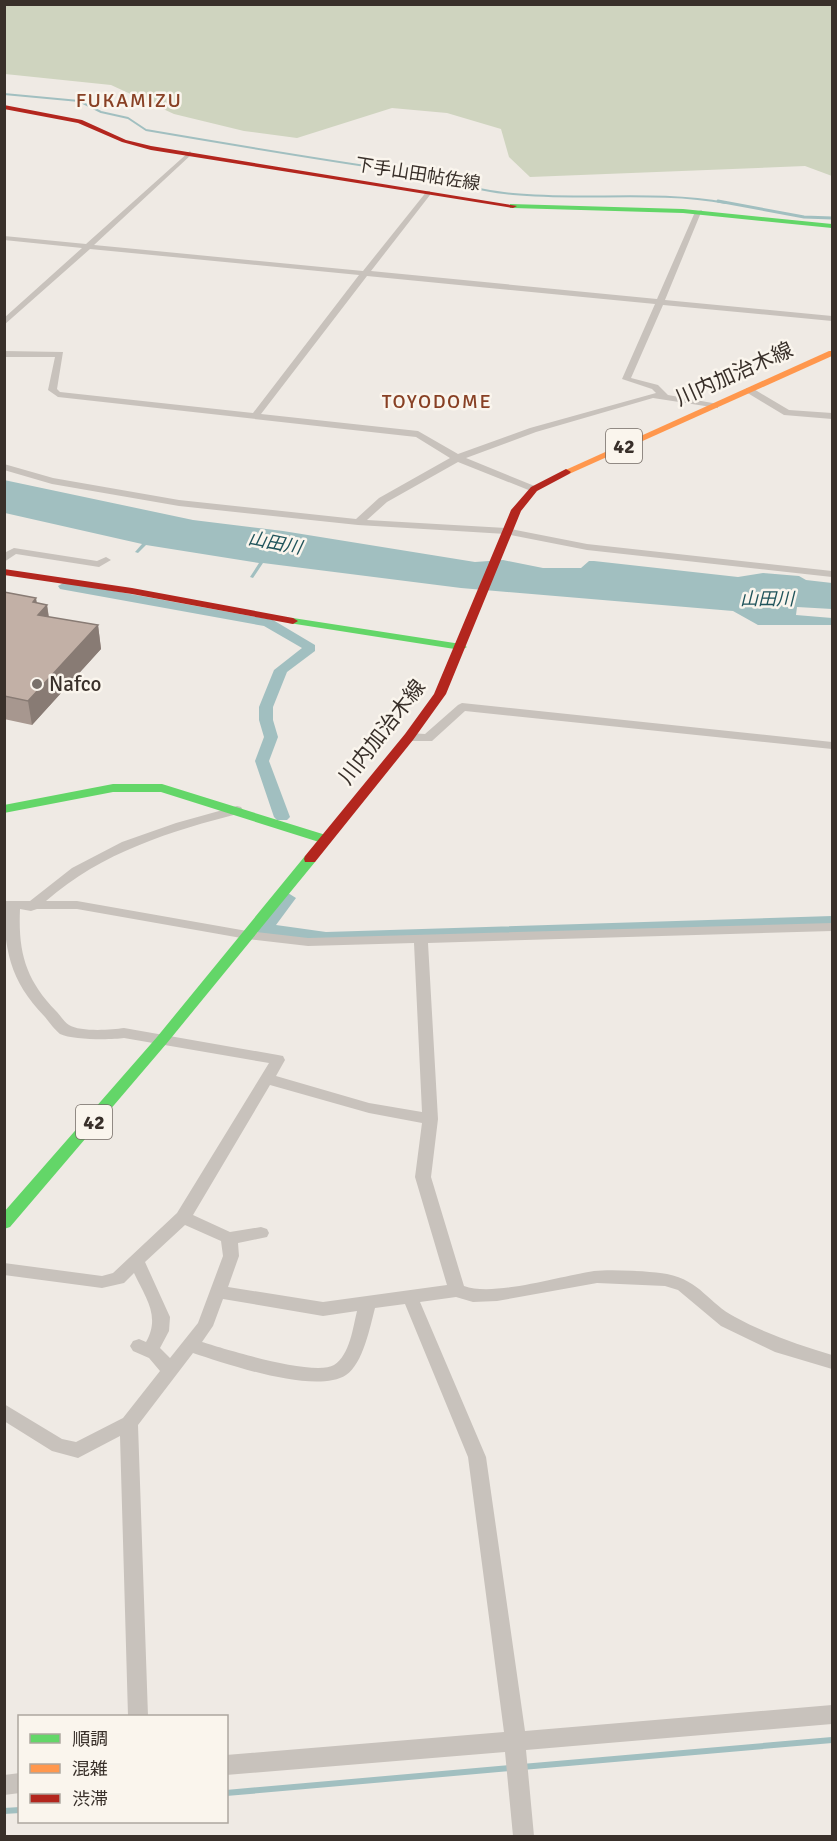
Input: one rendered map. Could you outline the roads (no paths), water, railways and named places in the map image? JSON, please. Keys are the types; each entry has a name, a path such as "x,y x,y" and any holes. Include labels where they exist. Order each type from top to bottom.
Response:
{"main road":[{"name":"下手山田帖佐線","path":"4,107 80,121 124,141 521,207 699,212 832,226"},
{"name":"川内加治木線","path":"4,1223 162,1040 409,737 440,694 516,510 534,489 559,475 832,352"},
{"path":"4,572 132,591 242,614 461,647"},
{"path":"4,809 113,788 142,786 171,790 324,839"}],"street":[{"path":"4,323 18,305 89,246 190,153"},
{"path":"255,416 427,193"},
{"path":"664,395 655,387 626,379 699,212"},
{"path":"4,238 832,319"},
{"path":"4,354 60,354 52,390 58,394 418,434 457,458 534,489"},
{"path":"749,390 787,413 832,416"},
{"path":"358,522 383,500 457,458 533,430 643,397 664,395 715,406"},
{"path":"4,468 52,481 179,503 358,522 506,533 587,547 832,574"},
{"path":"4,559 14,551 99,564 106,560"},
{"path":"409,737 428,738 462,707 832,746"},
{"path":"31,907 56,883 106,855 160,830 237,810"},
{"path":"4,1269 102,1282 118,1278 183,1217 279,1060 124,1033 107,1036 65,1030 26,986 21,973 9,906 77,905 247,935 308,942 421,941 832,927"},
{"path":"421,941 430,1119 423,1177 457,1290"},
{"path":"268,1079 369,1108 430,1119"},
{"path":"183,1217 229,1238 261,1233"},
{"path":"4,1411 58,1446 78,1450 129,1423 192,1346 205,1326 231,1256 229,1238"},
{"path":"136,1262 162,1317 161,1331 144,1348 156,1353 171,1371"},
{"path":"219,1292 323,1309 457,1290 473,1296 497,1295 597,1277 665,1280 683,1285 727,1321 781,1347 832,1362"},
{"path":"410,1297 420,1328 453,1397 477,1457 524,1836"},
{"path":"192,1346 264,1367 326,1375 338,1372 349,1361 368,1303"},
{"path":"129,1423 138,1715"},
{"path":"228,1765 515,1749 832,1715"}],"water":[{"name":"山田川","path":"4,480 193,520 283,531 475,562 503,560 543,568 581,568 589,561 594,561 738,577 763,573 799,576 806,580 832,583 832,609 797,607 796,615 832,618 832,625 758,625 733,611 461,588 263,563 253,578 250,577 259,563 146,545 138,553 135,552 142,544 5,513"}],"waterway":[{"path":"4,94 79,101 101,112 128,118 146,130 408,173 498,192 566,197 673,197 726,203"},
{"path":"718,201 804,217 832,218"},
{"path":"65,586 268,623 310,648 281,670 266,707 266,720 271,737 262,761 282,817"},
{"path":"288,898 264,929 326,937 832,921"},
{"path":"522,1767 832,1740"},
{"path":"228,1793 511,1768"},
{"path":"4,1811 18,1810"}],"place":[{"name":"Nafco","path":"37,684"}],"district":[{"name":"FUKAMIZU","path":"129,100"},
{"name":"TOYODOME","path":"437,401"}]}
